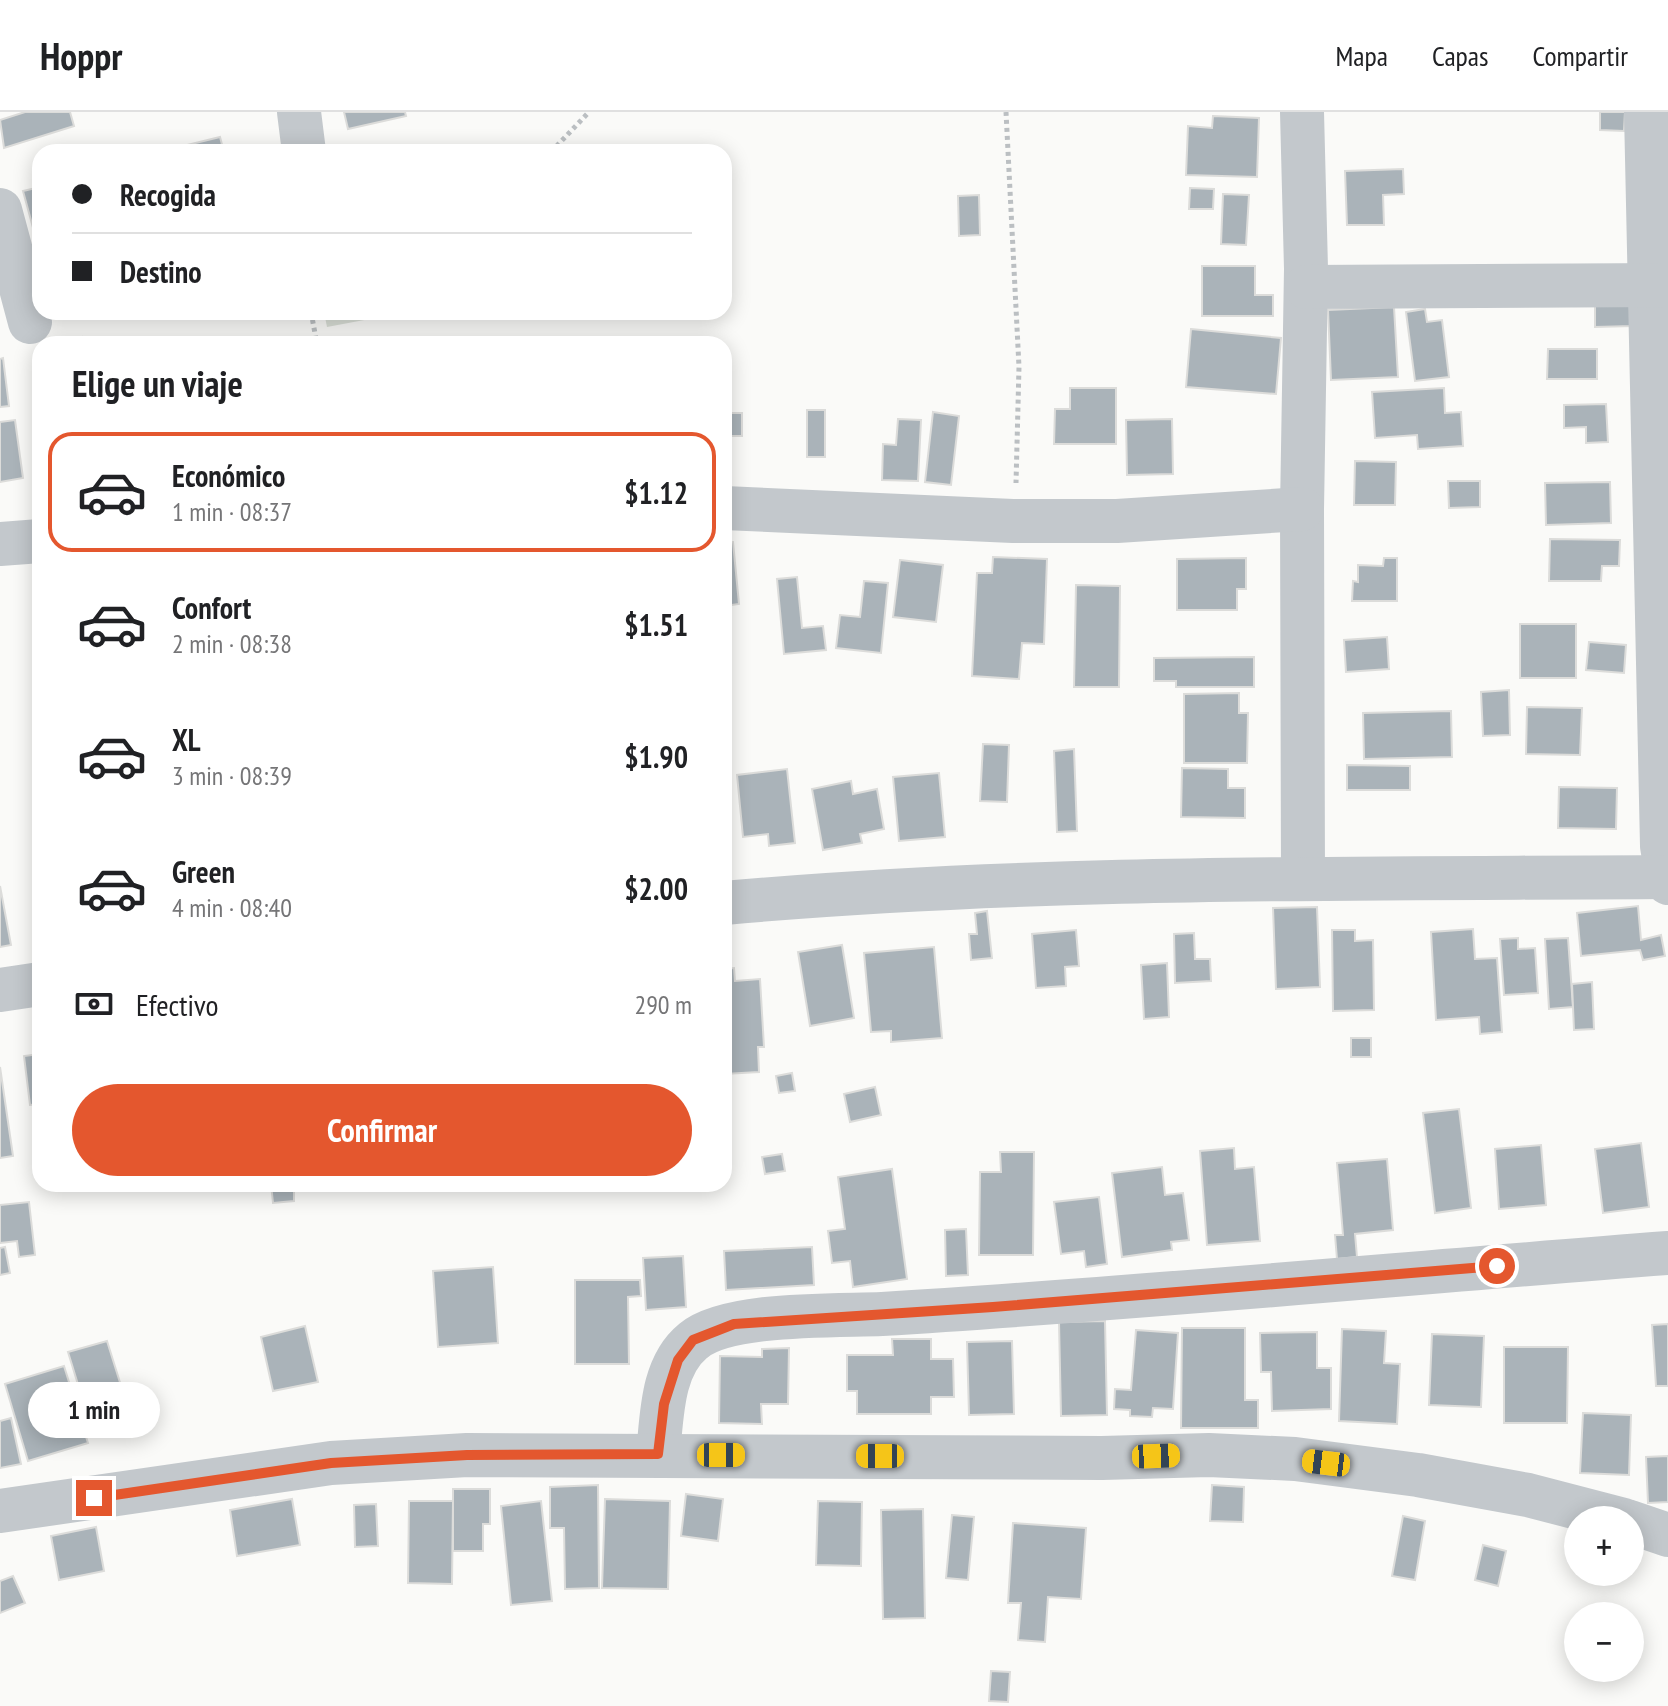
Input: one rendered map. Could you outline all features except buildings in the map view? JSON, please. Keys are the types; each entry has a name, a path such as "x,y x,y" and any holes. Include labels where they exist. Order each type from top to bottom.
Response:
{"street":[{"path":"299,112 303,144"},
{"path":"1302,112 1306,287 1302,509 1303,879"},
{"path":"732,902 880,889 1164,879 1668,879 1662,846 1659,285 1646,112"},
{"path":"0,210 30,322"},
{"path":"1306,287 1659,285"},
{"path":"732,508 1013,521 1180,519 1302,509"},
{"path":"0,544 32,542"},
{"path":"0,990 32,985"},
{"path":"658,1454 664,1404 678,1360 693,1340 734,1324 993,1307 1668,1253"},
{"path":"0,1511 331,1463 467,1455 658,1454 1086,1458 1209,1455 1295,1459 1418,1475 1570,1506"},
{"path":"1644,1527 1668,1535"}],"path":[{"path":"559,144 589,112"},
{"path":"1006,112 1020,419 1013,521"}],"shaded area":[{"path":"326,320 364,320 327,327"}],"route":[{"path":"94,1498 331,1463 467,1455 658,1454 664,1404 671,1373 678,1360 693,1340 734,1324 993,1307 1497,1266"}]}
